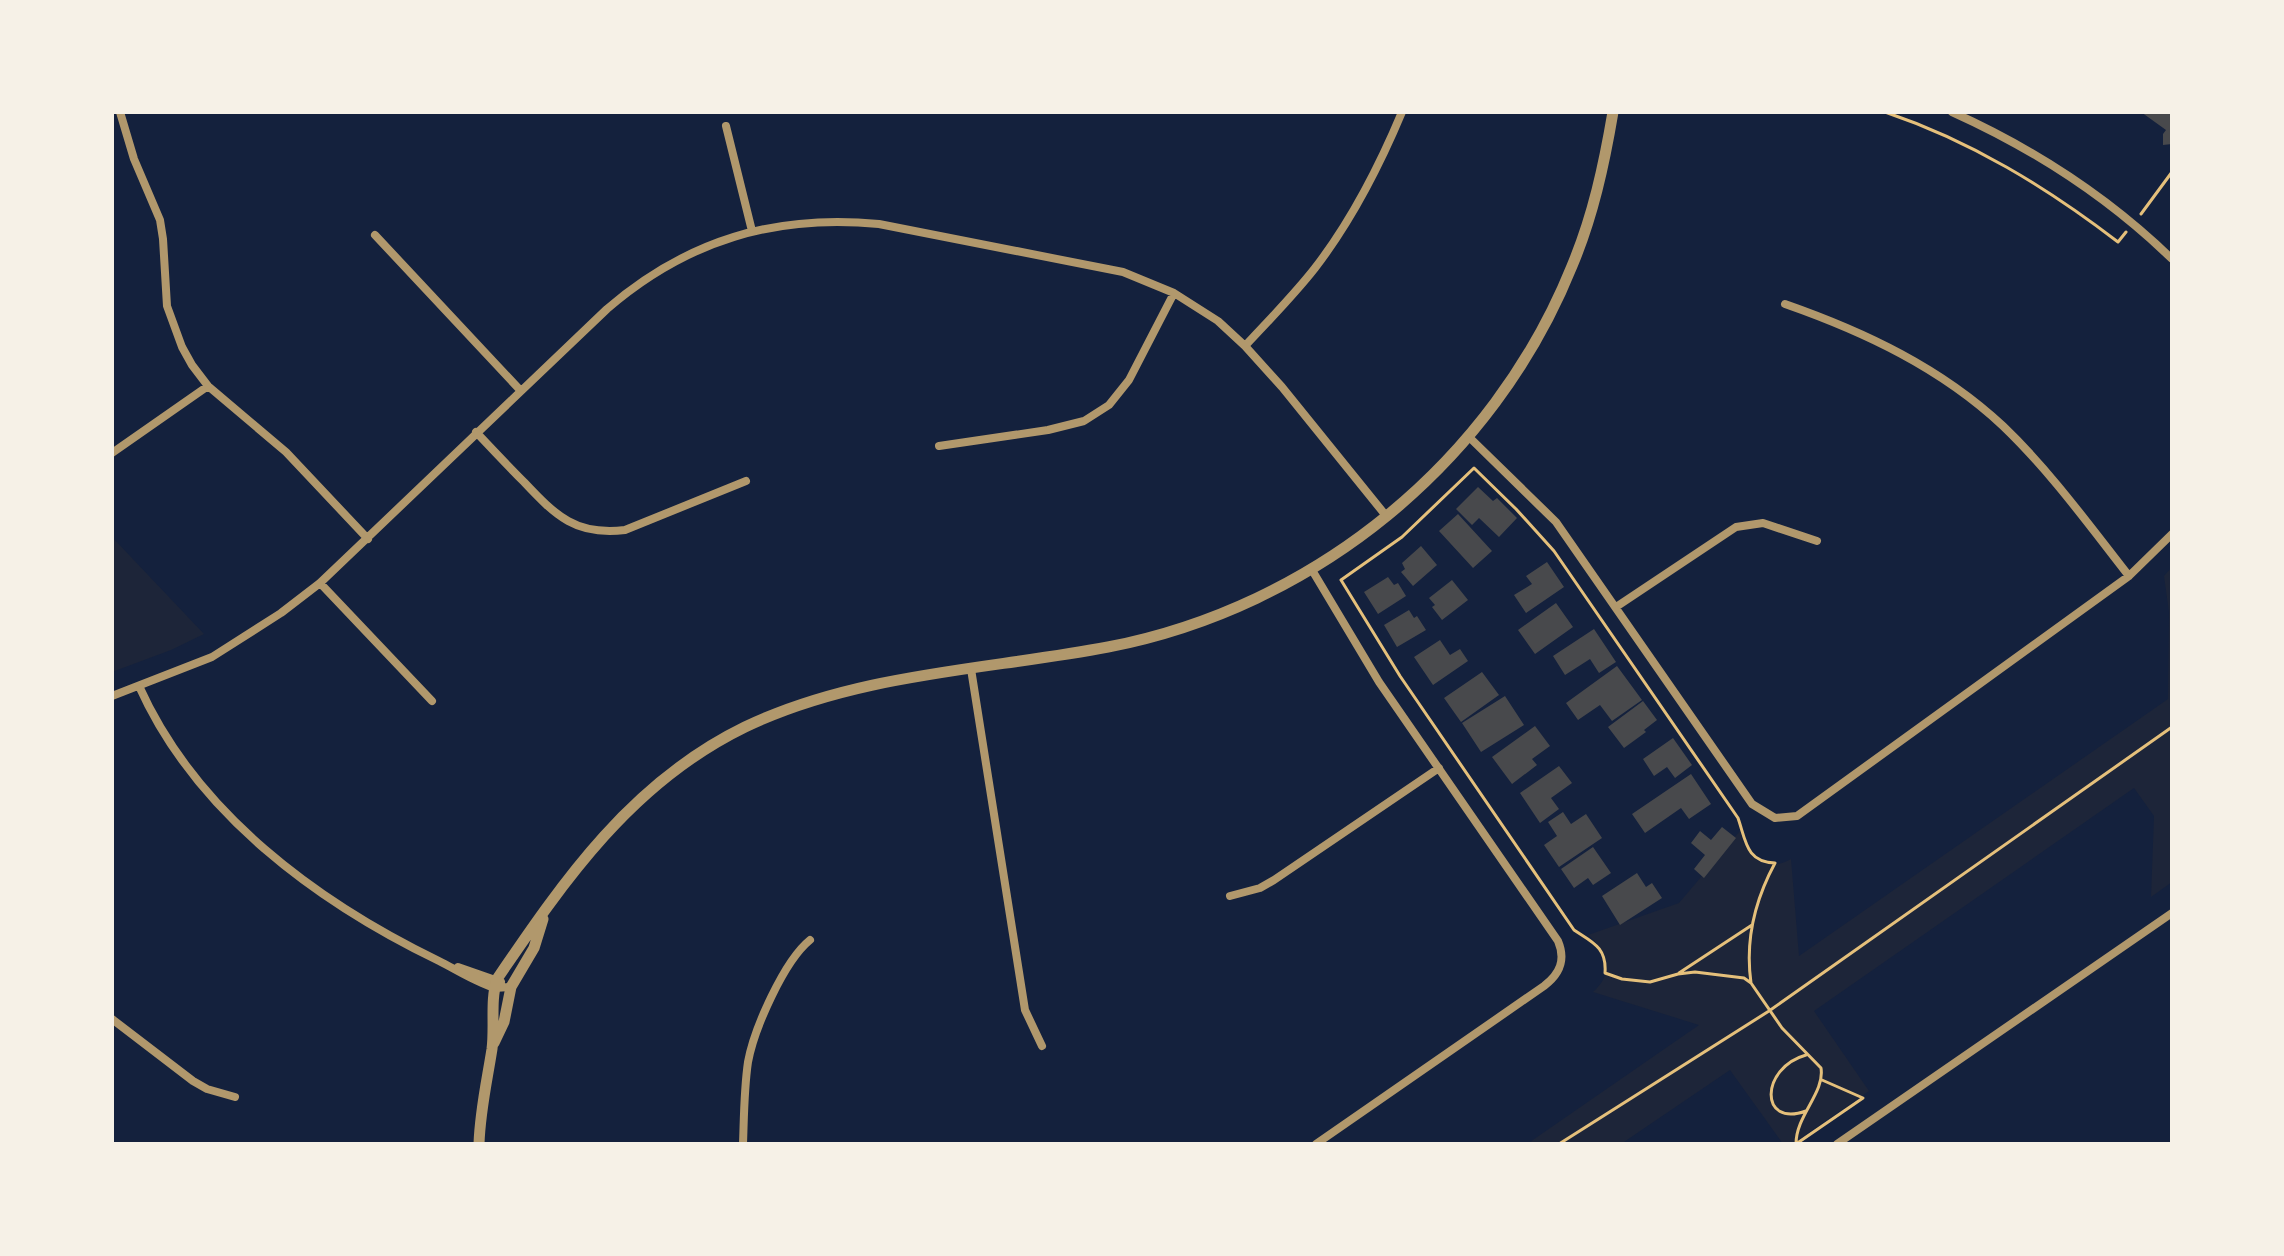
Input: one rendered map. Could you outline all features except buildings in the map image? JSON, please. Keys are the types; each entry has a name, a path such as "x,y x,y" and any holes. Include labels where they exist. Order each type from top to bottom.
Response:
{"street":[{"path":"120,112 134,159 160,220 167,306 192,365 208,386 269,436 368,539"},
{"path":"1245,346 1295,292 1331,246 1372,180 1402,112"},
{"path":"479,1144 482,1100 492,1047 496,984 524,939 589,851 646,793 710,746 779,712 839,692 1147,638 1229,611 1312,570 1387,517 1469,437 1522,365 1559,298 1595,202 1613,112"},
{"path":"1952,112 2023,147 2066,173 2172,259"},
{"path":"726,126 752,231"},
{"path":"112,696 212,657 281,613 320,583 607,309 648,276 696,250 752,231 790,223 879,224 1123,272 1174,293 1218,321 1245,346 1387,517"},
{"path":"375,235 521,391"},
{"path":"939,446 1069,426 1096,415 1109,405 1129,380 1174,293"},
{"path":"1785,304 1860,332 1894,349 1928,368 1970,398 2027,451 2129,576"},
{"path":"112,453 208,386"},
{"path":"476,432 546,506 561,519 589,530 625,530 746,481"},
{"path":"1469,437 1556,522 1752,804 1764,814 1785,819 1797,816 2129,576 2156,553 2172,534"},
{"path":"1616,607 1736,527 1763,523 1817,541"},
{"path":"1312,570 1368,666 1558,941 1562,956 1558,973 1544,986 1316,1144"},
{"path":"320,583 432,701"},
{"path":"971,669 1025,1010 1028,1022 1042,1046"},
{"path":"139,686 157,723 178,753 260,845 349,913 441,963 511,987"},
{"path":"1230,896 1260,888 1274,880 1439,768"},
{"path":"1837,1144 2172,913"},
{"path":"492,1047 504,1022 511,987 534,948 544,915"},
{"path":"743,1144 747,1072 754,1042 783,972 800,948 810,940"},
{"path":"112,1019 193,1081 207,1089 235,1097"}],"path":[{"path":"1885,112 1944,134 2019,173 2076,209 2118,242 2170,179 2172,172"},
{"path":"1751,983 1735,976 1695,972 1650,982 1622,979 1605,973 1605,958 1601,949 1589,937 1574,930 1400,676 1341,580 1402,537 1474,468 1554,551 1738,818 1743,841 1750,853 1762,861 1775,863 1759,897 1752,925 1751,983 1806,1055 1819,1063 1823,1073 1798,1123 1796,1144 1863,1098 1822,1080"},
{"path":"1559,1144 1769,1010 2172,727"},
{"path":"1678,974 1752,925"},
{"path":"1806,1055 1777,1073 1770,1090 1772,1101 1779,1110 1792,1115 1806,1111"}],"shaded area":[{"path":"112,537 204,634 112,672"},
{"path":"2172,567 2172,882 2151,897 2154,816 2134,788 1814,1011 1869,1091 1792,1144 1783,1144 1730,1070 1621,1144 1527,1144 1699,1025 1593,992 1604,978 1606,963 1601,949 1588,935 1679,903 1740,831 1751,855 1765,864 1773,865 1791,859 1799,956 2168,699 2169,612 2164,576"}]}
